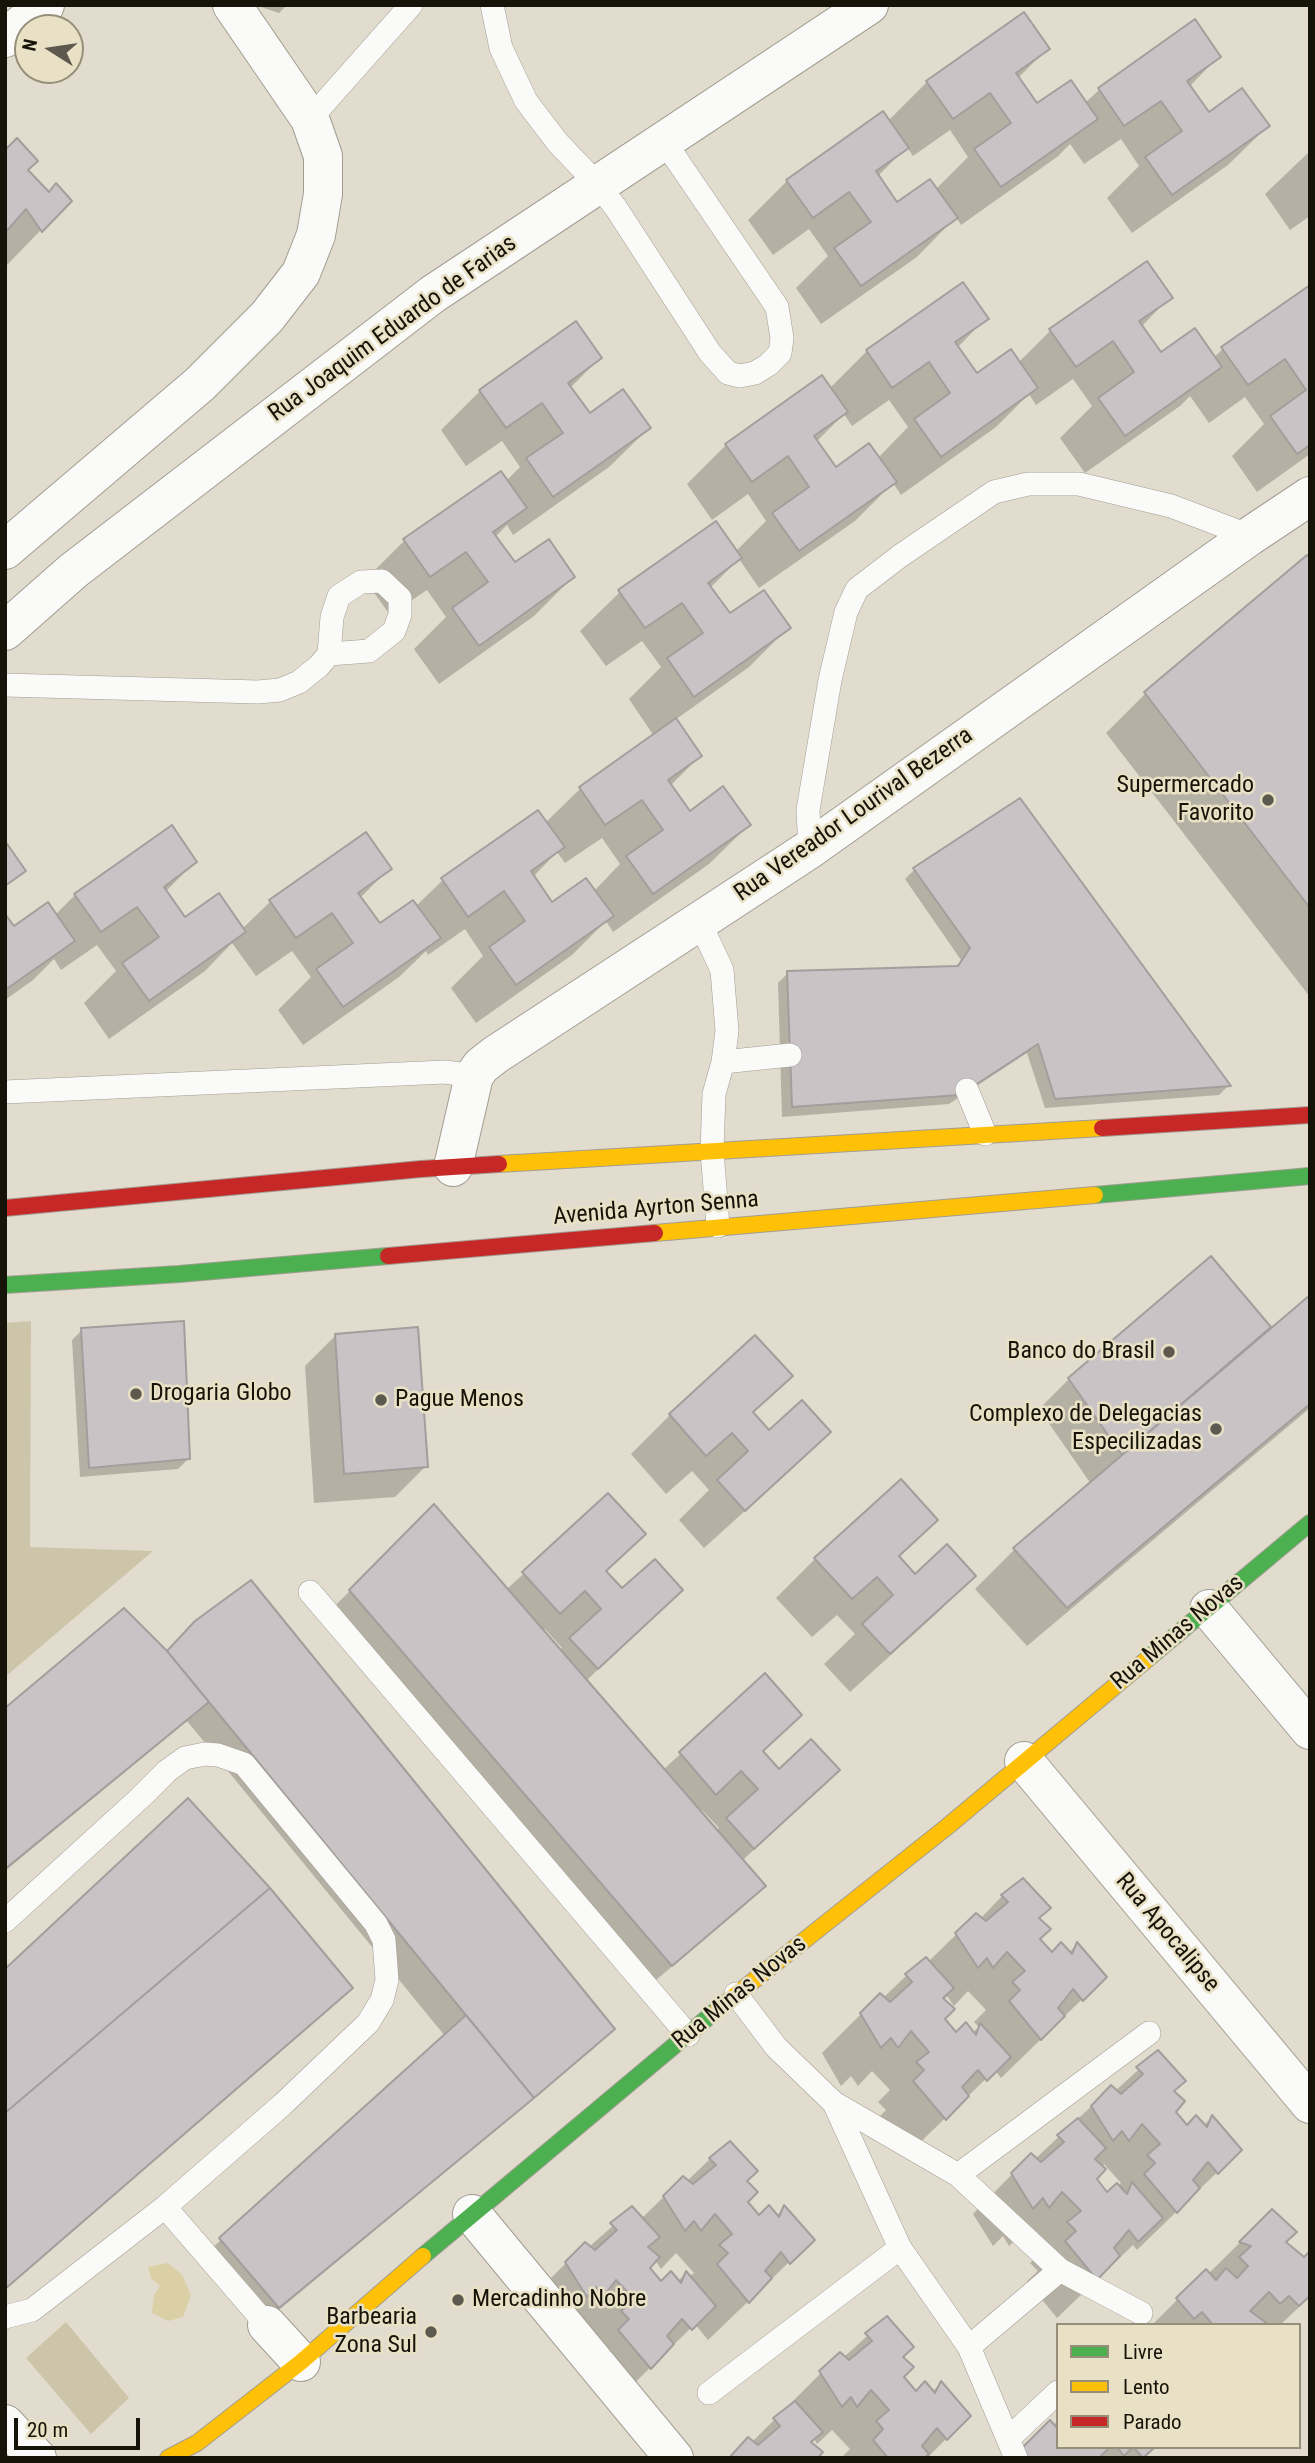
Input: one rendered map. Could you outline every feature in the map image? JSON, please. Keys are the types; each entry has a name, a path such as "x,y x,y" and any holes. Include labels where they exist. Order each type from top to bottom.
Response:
{"main road":[{"path":"5,1208 453,1167 1310,1115"},
{"name":"Avenida Ayrton Senna","path":"5,1285 179,1274 1310,1176"},
{"name":"Rua Minas Novas","path":"168,2458 197,2443 301,2362 472,2214 736,1994 948,1826 1310,1523"}],"street":[{"path":"5,38 45,5"},
{"path":"5,550 200,384 267,317 301,274 316,235 323,194 323,156 310,119 232,5"},
{"name":"Rua Joaquim Eduardo de Farias","path":"5,631 73,571 441,288 869,5"},
{"name":"Rua Vereador Lourival Bezerra","path":"474,1076 481,1066 495,1055 810,849 1310,496"},
{"path":"453,1167 474,1076"},
{"path":"1209,1609 1310,1730"},
{"name":"Rua Apocalipse","path":"1024,1761 1310,2104"},
{"path":"472,2214 674,2458"},
{"path":"267,2325 301,2362"},
{"path":"5,2424 37,2458"}],"lane":[{"path":"310,119 411,5"},
{"path":"492,5 500,48 526,101 558,143 616,208 710,353 728,373 740,376 755,373 780,353 782,338 777,307 664,141"},
{"path":"810,849 808,810 830,680 846,612 857,589 900,556 994,492 1028,484 1079,484 1171,506 1250,536"},
{"path":"5,685 258,692 280,690 299,682 329,654"},
{"path":"699,921 722,970 727,1031 715,1094 712,1151 718,1226"},
{"path":"723,1062 790,1055"},
{"path":"5,1092 445,1072 474,1076"},
{"path":"967,1090 985,1134"},
{"path":"310,1592 688,2035"},
{"path":"5,1921 167,1771 185,1758 205,1754 230,1758 244,1764 376,1923 384,1940 387,1980 382,2000 368,2023 282,2105 165,2207 32,2310 5,2317"},
{"path":"736,1994 776,2047 834,2103 958,2175 1060,2270 1141,2321"},
{"path":"958,2175 1149,2033"},
{"path":"834,2103 900,2248 969,2347 1012,2448 1056,2394"},
{"path":"165,2207 267,2325"},
{"path":"709,2393 900,2248"},
{"path":"969,2347 1060,2270"}],"shaded area":[{"path":"31,1321 30,1547 153,1551 5,1677 5,1323"},
{"path":"168,2263 182,2275 191,2295 183,2317 168,2321 152,2313 154,2296 160,2286 151,2278 148,2267"},
{"path":"66,2322 129,2398 91,2434 26,2358"}],"building":[{"path":"1024,12 1050,49 1016,73 1037,103 1071,80 1098,119 1001,187 974,149 1011,123 990,93 953,119 926,81"},
{"path":"1195,19 1221,57 1187,81 1209,112 1242,88 1270,126 1172,195 1145,157 1182,131 1161,101 1124,126 1098,88"},
{"path":"883,111 909,148 876,171 897,202 930,179 958,218 861,286 834,248 871,222 849,192 813,218 786,180"},
{"path":"17,138 38,161 28,170 49,192 56,183 72,201 42,232 26,209 5,233 5,150"},
{"path":"1147,261 1173,298 1139,321 1161,352 1195,328 1222,367 1125,436 1098,398 1134,372 1113,341 1076,367 1049,329"},
{"path":"963,282 989,319 955,342 977,373 1011,349 1038,388 941,457 914,419 950,393 929,362 892,388 866,350"},
{"path":"1310,285 1310,445 1297,454 1270,416 1306,390 1285,359 1248,385 1221,347"},
{"path":"576,321 602,358 568,383 590,413 623,389 651,428 553,497 526,458 563,433 542,403 506,428 479,390"},
{"path":"822,375 848,412 814,436 836,467 869,443 897,482 799,551 772,513 809,487 788,456 752,482 725,444"},
{"path":"501,471 527,508 493,532 515,562 549,539 575,577 479,646 452,608 488,582 466,552 430,577 403,539"},
{"path":"716,521 742,558 708,583 730,613 764,590 791,628 694,697 667,658 703,633 682,603 645,628 618,590"},
{"name":"Supermercado Favorito","path":"1307,555 1310,559 1310,908 1144,692"},
{"path":"676,718 702,756 668,780 690,811 723,786 751,825 653,894 626,856 663,830 642,800 605,825 579,787"},
{"path":"1020,798 1231,1086 1055,1099 1038,1044 960,1095 792,1107 787,971 958,966 970,948 913,868"},
{"path":"538,810 565,847 531,871 552,902 586,878 614,916 516,985 489,947 525,921 504,891 468,917 441,878"},
{"path":"172,825 197,862 164,887 185,917 219,893 246,932 149,1001 122,963 159,937 137,907 101,932 74,894"},
{"path":"366,832 392,869 358,893 380,923 413,900 441,938 343,1007 316,969 353,943 332,913 296,938 269,900"},
{"path":"5,841 26,871 5,886"},
{"path":"48,902 75,941 5,990 5,914 14,926"},
{"name":"Banco do Brasil","path":"1211,1256 1271,1327 1122,1455 1068,1378"},
{"name":"Complexo de Delegacias Especilizadas","path":"1310,1295 1310,1404 1067,1608 1013,1548"},
{"name":"Drogaria Globo","path":"184,1321 190,1459 89,1468 81,1328"},
{"name":"Pague Menos","path":"418,1327 428,1467 344,1474 335,1334"},
{"path":"755,1335 793,1376 753,1412 769,1430 802,1400 831,1432 745,1511 717,1480 748,1451 732,1433 706,1456 669,1414"},
{"path":"901,1479 938,1520 899,1556 915,1574 947,1544 976,1576 890,1654 862,1624 893,1595 877,1577 852,1599 814,1558"},
{"path":"608,1493 646,1534 606,1571 622,1588 655,1559 683,1590 598,1669 569,1638 601,1609 585,1591 560,1614 522,1572"},
{"path":"434,1504 766,1886 672,1966 349,1590"},
{"path":"251,1580 615,2029 534,2098 167,1651 195,1621"},
{"path":"124,1608 167,1651 209,1702 5,1869 5,1708"},
{"path":"765,1673 802,1715 763,1751 779,1769 811,1739 840,1770 754,1849 726,1818 758,1789 741,1771 716,1795 679,1752"},
{"path":"188,1798 270,1888 5,2113 5,1969"},
{"path":"1023,1878 1051,1908 1039,1918 1051,1929 1040,1939 1052,1952 1061,1942 1072,1954 1077,1942 1107,1977 1083,2001 1073,1989 1058,2008 1065,2016 1041,2040 1009,2001 1020,1990 1012,1982 1025,1971 1007,1952 993,1968 987,1958 978,1968 955,1933 976,1913 986,1921 1008,1902 1001,1895"},
{"path":"270,1888 353,1988 5,2289 5,2113"},
{"path":"926,1957 954,1988 943,1998 955,2009 945,2019 956,2032 966,2022 976,2035 980,2023 1011,2057 987,2081 978,2070 962,2087 969,2096 946,2120 913,2081 924,2070 916,2062 929,2052 911,2031 898,2048 891,2038 881,2048 860,2013 880,1993 890,2002 912,1982 905,1974"},
{"path":"466,2015 534,2098 279,2308 219,2238"},
{"path":"1158,2050 1186,2081 1174,2091 1185,2101 1176,2112 1187,2125 1196,2115 1207,2127 1212,2115 1242,2150 1218,2174 1208,2162 1193,2180 1200,2188 1177,2213 1144,2174 1155,2163 1147,2155 1160,2144 1142,2124 1129,2141 1122,2131 1113,2141 1091,2106 1111,2085 1121,2094 1143,2074 1136,2067"},
{"path":"1078,2118 1106,2148 1095,2159 1106,2169 1097,2179 1107,2192 1117,2183 1127,2194 1132,2182 1163,2218 1138,2242 1129,2230 1114,2248 1120,2256 1097,2280 1065,2241 1076,2231 1067,2222 1081,2211 1062,2192 1049,2208 1043,2198 1033,2209 1011,2173 1031,2153 1041,2162 1064,2142 1057,2135"},
{"path":"730,2141 758,2171 747,2181 758,2192 748,2202 759,2215 769,2205 779,2217 784,2205 815,2240 790,2264 781,2252 765,2271 772,2278 749,2303 717,2264 728,2253 719,2245 732,2234 715,2214 701,2231 694,2221 685,2231 663,2196 683,2176 693,2184 716,2165 709,2158"},
{"path":"632,2206 660,2237 648,2247 660,2257 650,2268 661,2281 671,2271 681,2283 686,2271 716,2306 692,2330 682,2319 667,2336 674,2344 651,2369 618,2330 629,2319 621,2311 635,2300 616,2280 603,2297 596,2287 587,2297 565,2262 585,2242 595,2250 617,2230 610,2223"},
{"path":"1272,2209 1297,2232 1286,2242 1304,2257 1310,2251 1310,2296 1299,2306 1289,2296 1280,2304 1269,2292 1250,2311 1267,2323 1211,2323 1202,2312 1194,2319 1176,2298 1206,2269 1216,2280 1226,2268 1237,2278 1248,2266 1239,2257 1251,2246 1239,2242"},
{"path":"887,2316 914,2347 903,2357 914,2367 904,2377 916,2391 925,2381 935,2393 941,2381 971,2416 947,2440 937,2428 922,2446 929,2454 925,2458 888,2458 873,2440 883,2429 876,2421 889,2410 871,2390 857,2407 851,2397 842,2407 819,2371 840,2352 849,2360 872,2341 865,2333"},
{"path":"795,2401 823,2432 811,2442 823,2452 818,2458 729,2458 748,2437 758,2445 780,2426 773,2418"},
{"path":"1050,2420 1056,2427 1056,2449 1108,2449 1099,2458 1027,2458 1020,2450"},
{"path":"1119,2449 1131,2449 1124,2456"},
{"path":"1135,2449 1153,2449 1143,2458"}],"traffic: fast":[{"path":"1095,1195 1310,1176"},
{"path":"5,1285 179,1274 388,1256"},
{"path":"1151,1656 1310,1523"},
{"path":"423,2256 718,2009"}],"traffic: slow":[{"path":"499,1164 1102,1128"},
{"path":"655,1233 1095,1195"},
{"path":"718,2009 948,1826 1151,1656"},
{"path":"168,2458 197,2443 301,2362 423,2256"}],"traffic: jam":[{"path":"1102,1128 1310,1115"},
{"path":"5,1208 499,1164"},
{"path":"388,1256 655,1233"}],"place":[{"name":"Supermercado Favorito","path":"1268,800"},
{"name":"Banco do Brasil","path":"1169,1352"},
{"name":"Drogaria Globo","path":"136,1394"},
{"name":"Pague Menos","path":"381,1400"},
{"name":"Complexo de Delegacias Especilizadas","path":"1216,1429"},
{"name":"Mercadinho Nobre","path":"458,2300"},
{"name":"Barbearia Zona Sul","path":"431,2332"}]}
